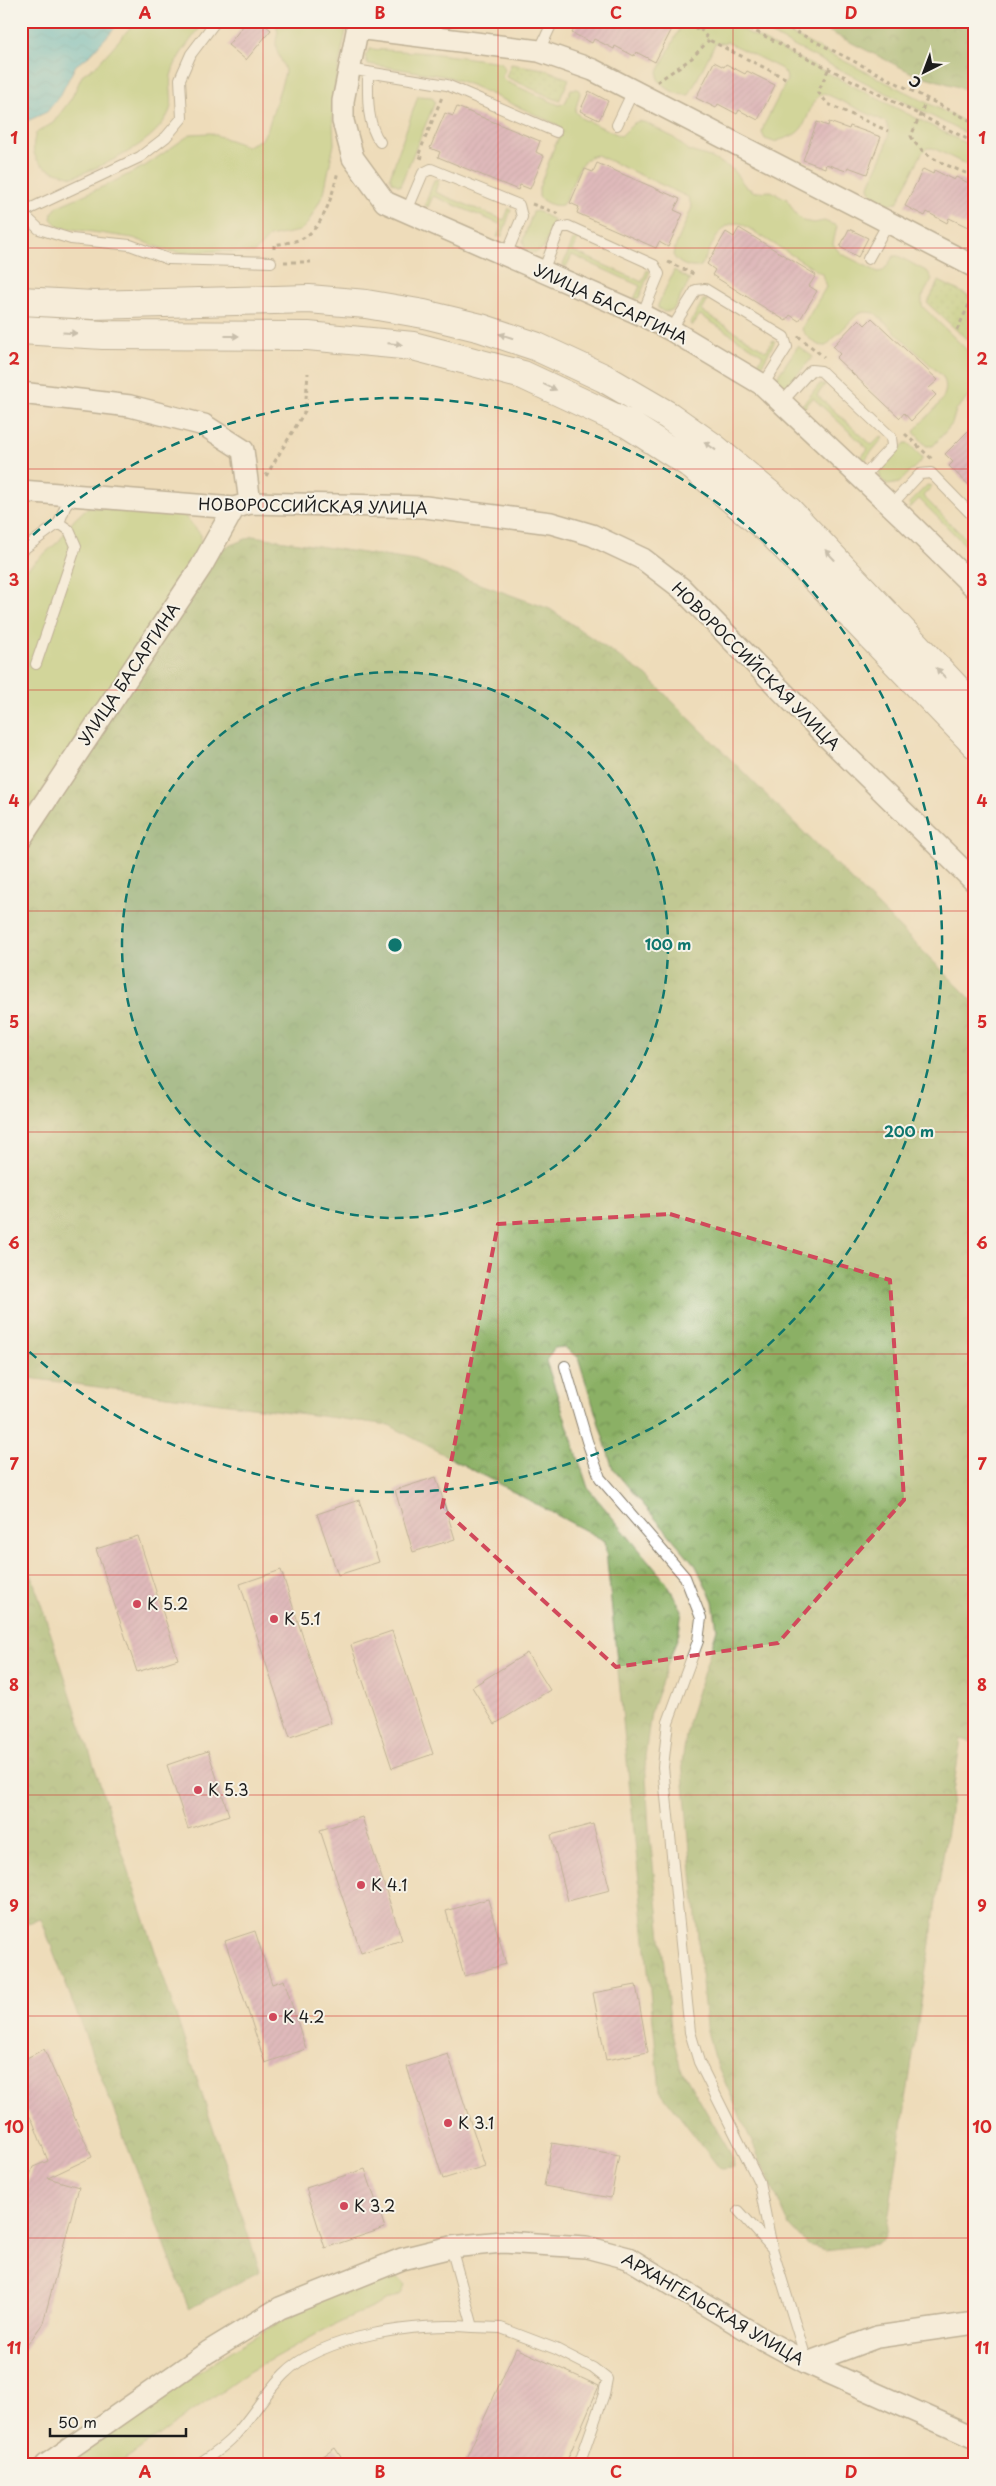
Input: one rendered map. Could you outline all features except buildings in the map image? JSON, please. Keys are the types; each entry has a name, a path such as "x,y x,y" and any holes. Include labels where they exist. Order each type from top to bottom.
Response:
{"highway":[{"path":"21,301 93,305 309,299 347,302 424,314 482,328 535,346 604,378 668,416 721,455 789,511 975,708"},
{"path":"21,330 103,335 308,336 413,346 523,375 628,424 688,463 771,532 975,744"}],"street":[{"name":"УЛИЦА БАСАРГИНА","path":"973,581 763,385 671,330 642,315 406,213 385,202 354,158 346,138 343,121 343,101 358,71 358,24 435,29 539,51 643,88 888,223 975,268"},
{"path":"21,393 130,406 204,425 243,450 242,506"},
{"name":"НОВОРОССИЙСКАЯ УЛИЦА","path":"21,491 242,506 425,507 551,523 592,535 644,559 681,588 819,729 975,882"},
{"name":"УЛИЦА БАСАРГИНА","path":"21,838 242,506"},
{"name":"АРХАНГЕЛЬСКАЯ УЛИЦА","path":"46,2465 208,2352 280,2308 402,2259 478,2243 538,2243 586,2247 628,2258 759,2337 807,2363 975,2438"},
{"path":"807,2363 877,2337 975,2323"}],"lane":[{"path":"216,21 186,63 180,79 182,118 166,137 140,157 22,213 39,229 71,239 130,245 168,258 271,262"},
{"path":"539,51 553,21"},
{"path":"380,142 376,136 358,71 446,84 556,132"},
{"path":"617,125 643,88"},
{"path":"406,213 423,174 431,169 519,205 522,217 506,255"},
{"path":"868,259 888,223"},
{"path":"543,271 560,228 568,226 654,265 659,274 642,315"},
{"path":"671,330 696,290 705,289 784,337 787,347 763,385"},
{"path":"782,402 811,370 821,371 891,436 892,446 862,478"},
{"path":"891,505 920,474 931,474 975,518"},
{"path":"21,551 59,523 70,494"},
{"path":"36,664 76,546 69,530 59,523"},
{"path":"565,1366 600,1478 685,1577 701,1618 698,1641 668,1722 663,1767 690,2032 698,2062 759,2182 772,2248 807,2363"},
{"path":"739,2211 772,2248"},
{"path":"452,2247 473,2327"},
{"path":"197,2465 235,2436 284,2374 302,2358 349,2340 446,2326 501,2328 538,2342 593,2368 606,2379 604,2394 580,2465"}],"path":[{"path":"672,21 701,30 709,40 787,79"},
{"path":"701,30 705,21"},
{"path":"735,21 828,70 975,143"},
{"path":"775,21 975,123"},
{"path":"643,88 692,58 709,40"},
{"path":"828,70 818,92 822,99 828,104 888,131"},
{"path":"427,160 418,156 446,84"},
{"path":"928,99 911,136 915,146 975,177"},
{"path":"311,262 271,262 274,245 304,238 314,229 331,197 346,138"},
{"path":"525,201 562,215"},
{"path":"671,263 702,278"},
{"path":"957,330 975,292"},
{"path":"799,337 822,355"},
{"path":"242,506 298,425 305,411 308,373"},
{"path":"908,437 929,456"}],"highlighted area":[{"path":"670,1214 890,1280 904,1500 778,1643 616,1667 442,1508 498,1224"}],"green space":[{"path":"136,21 205,21 173,68 171,76 171,107 165,120 143,142 130,151 86,172 73,177 47,168 36,159 34,144 36,133 53,123 71,99 83,74 96,66"},
{"path":"274,21 348,21 332,100 334,144 324,193 308,223 300,231 269,237 254,253 221,251 183,253 169,251 133,238 59,227 51,219 52,213 58,206 145,166 191,134 210,133 247,146 262,139 268,128 285,73 284,66 276,49 278,31"},
{"path":"680,21 725,21 975,148 975,169 933,148 927,148 922,153 897,203 883,202 875,198 869,186 886,145 888,129 886,122 824,93 815,100 803,127 797,133 774,142 765,139 762,133 764,125 787,80 786,74 780,68 727,42 715,44 689,95 672,91 658,79 658,72 680,28"},
{"path":"744,21 765,21 975,127 975,138"},
{"path":"808,21 965,21 975,26 975,92 912,73"},
{"path":"370,49 430,53 501,62 505,69 502,77 507,82 559,105 565,103 571,89 578,89 580,93 575,111 581,118 621,136 634,123 639,121 647,123 674,138 689,151 710,157 732,169 746,187 755,192 771,191 787,199 795,213 803,221 814,223 824,221 837,226 833,244 840,253 878,272 883,271 894,256 898,256 928,272 932,279 922,297 922,306 975,358 975,390 956,410 952,424 933,446 926,446 914,432 942,400 946,385 943,377 875,313 864,312 858,314 826,346 819,345 806,336 802,330 803,326 826,287 822,274 742,224 735,223 728,225 722,230 712,244 701,266 689,267 681,263 673,255 692,207 688,197 597,155 590,157 579,168 562,205 547,203 539,197 539,188 555,145 563,132 558,125 471,85 449,77 368,64 365,56"},
{"path":"511,64 544,69 569,79 559,101 506,77"},
{"path":"418,96 432,97 435,102 400,186 392,182 390,177"},
{"path":"439,179 435,192 504,220 509,208 511,210 502,236 497,237 502,225 433,196 428,207 425,205 434,180"},
{"path":"537,211 554,220 544,248 535,253 525,249 523,240 533,212"},
{"path":"578,239 573,251 642,282 647,270 650,271 639,298 634,299 640,286 572,255 566,267 563,265 573,240"},
{"path":"674,270 690,280 673,310 664,312 658,308 658,305"},
{"path":"939,281 975,299 975,347 927,303"},
{"path":"703,300 708,300 702,311 766,351 773,340 775,341 761,367 756,366 763,355 700,315 692,326 690,324"},
{"path":"798,346 813,357 787,386 780,388 776,385 777,377"},
{"path":"820,384 825,385 817,395 872,445 881,436 883,438 864,461 859,459 868,449 813,398 804,408 802,405"},
{"path":"905,443 908,443 922,457 922,460 899,483 888,485 881,479 879,473"},
{"path":"927,485 932,486 923,496 975,548 975,557 967,564 963,562 972,552 919,499 910,508 909,503"},
{"path":"88,507 184,515 201,535 200,548 194,562 21,823 21,574 59,541 74,520"},
{"path":"253,536 416,561 550,609 647,676 975,1003 975,1743 961,1739 886,2233 883,2240 876,2244 826,2250 808,2245 789,2225 714,2058 706,2027 682,1762 688,1723 717,1629 713,1601 696,1566 613,1469 578,1357 564,1347 554,1348 546,1361 588,1488 666,1582 682,1610 679,1633 651,1712 645,1757 649,1828 671,2028 680,2066 733,2158 734,2168 720,2169 660,2091 605,1541 389,1425 21,1377 21,834 206,555"},
{"path":"21,1543 260,2271 189,2309 41,1919 21,1925"},
{"path":"385,2276 391,2276 403,2282 405,2285 401,2294 324,2330 250,2371 117,2465 65,2465 228,2353 331,2295"}],"water":[{"path":"21,21 121,21 89,56 76,65 61,94 47,112 21,124"}],"place":[{"name":"К 5.2","path":"137,1604"},
{"name":"К 5.1","path":"274,1619"},
{"name":"К 5.3","path":"198,1790"},
{"name":"К 4.1","path":"361,1885"},
{"name":"К 4.2","path":"273,2017"},
{"name":"К 3.1","path":"448,2123"},
{"name":"К 3.2","path":"344,2206"}]}
